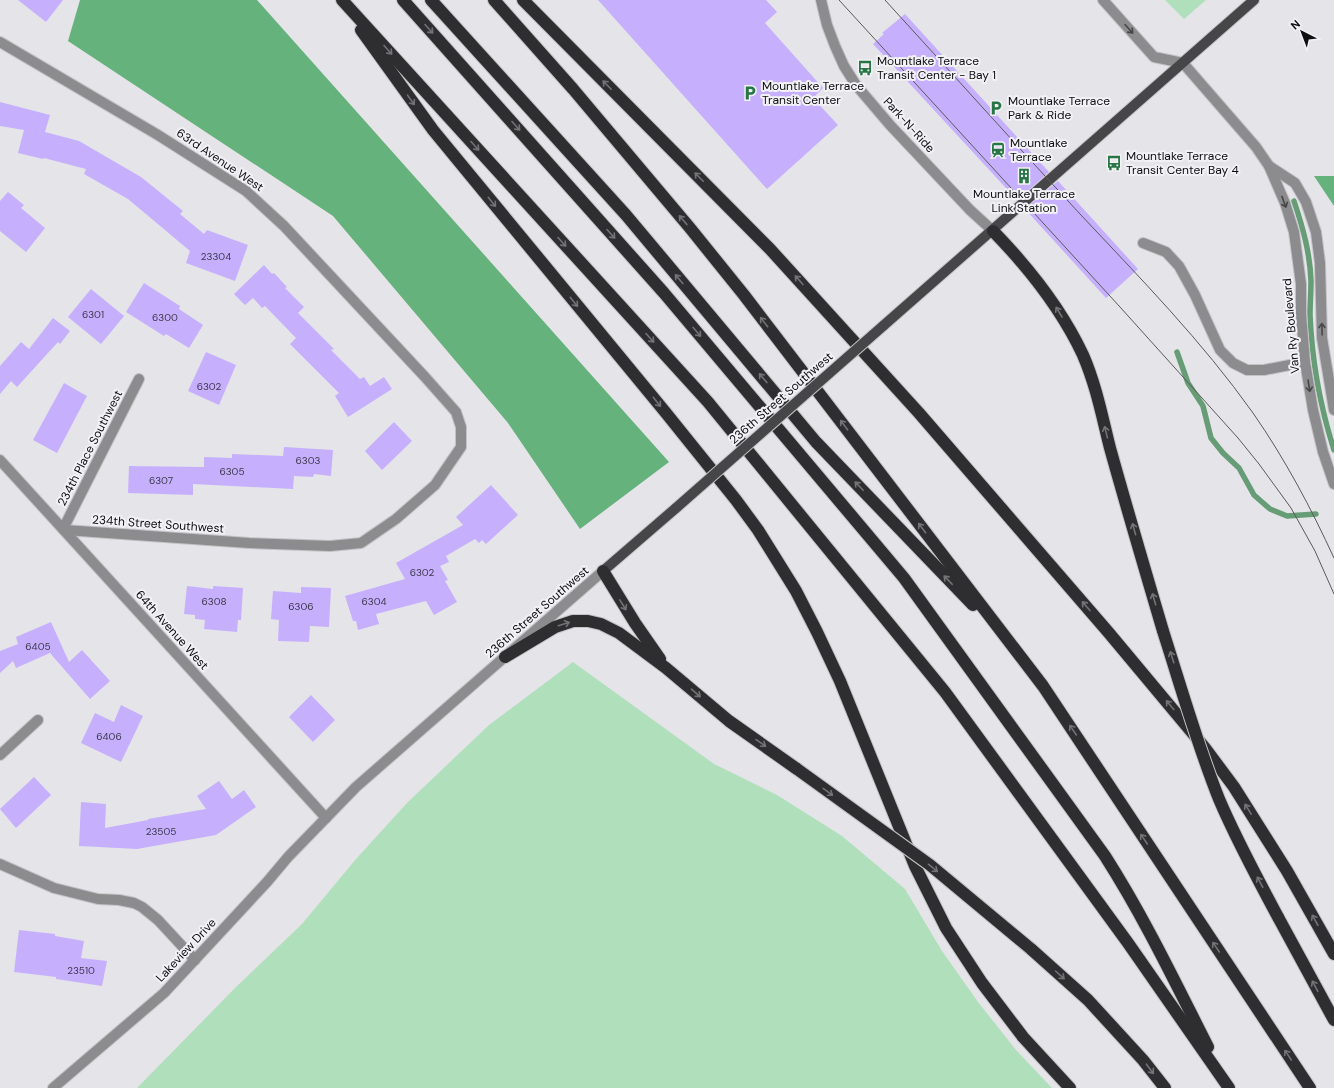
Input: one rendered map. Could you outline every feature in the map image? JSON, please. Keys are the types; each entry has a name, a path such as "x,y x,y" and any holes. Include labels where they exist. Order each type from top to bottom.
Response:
{"highway":[{"path":"339,0 433,130 666,412 758,530 796,591 817,632 840,681 914,866 946,928 982,984 1023,1037 1070,1088"},
{"path":"342,0 708,402 945,692 1128,943 1229,1088"},
{"path":"403,0 664,293 904,578 1125,887 1229,1088"},
{"path":"431,0 626,215 816,442 1014,648"},
{"path":"494,0 578,95 690,228 744,295 1043,686 1310,1088"},
{"path":"523,0 770,249 918,413 1104,627 1205,748 1234,787 1287,871 1334,954"},
{"path":"993,231 1015,254 1051,298 1083,355 1096,389 1110,446 1144,567 1205,761 1238,839 1334,1020"},
{"path":"603,571 634,623 666,668"},
{"path":"505,657 555,627 573,621 588,621 601,624 619,633 666,668 728,721 797,769 930,866 1031,948 1088,1000 1144,1060 1165,1088"}],"main road":[{"name":"236th Street Southwest","path":"603,571 993,231 1254,0"}],"street":[{"name":"Park-N-Ride","path":"821,0 827,25 835,46 844,66 856,85 895,130 970,210 993,231"},
{"path":"1103,0 1154,57 1183,63"},
{"name":"63rd Avenue West","path":"0,42 158,135 246,191 284,226 456,412 461,427 462,447 435,485 396,519 360,543 330,546 249,543"},
{"name":"Van Ry Boulevard","path":"1183,63 1256,147 1269,166 1284,203 1294,232 1301,284 1301,314 1305,362 1313,410 1323,452 1334,484"},
{"name":"Van Ry Boulevard","path":"1269,166 1295,183 1306,202 1316,232 1320,263 1322,338 1334,410"},
{"path":"1143,243 1166,252 1179,266 1195,295 1220,350 1233,363 1247,370 1264,370 1305,362"},
{"name":"234th Place Southwest","path":"64,529 139,380"},
{"name":"64th Avenue West","path":"0,460 326,818"},
{"name":"234th Street Southwest","path":"64,529 249,543"},
{"name":"236th Street Southwest","path":"326,818 356,787 603,571"},
{"path":"0,755 38,720"},
{"name":"Lakeview Drive","path":"53,1088 164,993 288,857 326,818"},
{"path":"0,864 54,888 98,899 119,900 134,903 142,907 158,920 194,960"}],"green space":[{"path":"80,0 257,0 669,462 580,529 508,423 333,216 68,41"},
{"path":"1165,0 1206,0 1184,19"},
{"path":"1314,176 1334,176 1334,206"},
{"path":"573,662 714,764 777,795 842,836 905,889 942,951 978,1002 1016,1050 1052,1088 137,1088 235,988 302,924 356,859 408,802 489,725"}],"building":[{"path":"18,0 63,0 46,22"},
{"name":"Mountlake Terrace Transit Center","path":"598,0 766,0 777,12 765,23 823,88 813,98 838,125 767,189"},
{"path":"905,14 1049,172 1017,200 873,44 884,34 882,33"},
{"path":"0,102 50,115 45,132 79,141 141,177 183,211 180,214 204,234 207,230 248,245 235,281 186,263 190,251 128,199 84,174 86,169 18,153 24,130 0,126"},
{"path":"1058,181 1138,269 1106,298 1025,209"},
{"path":"8,192 24,205 21,208 45,228 26,252 0,231 0,201"},
{"path":"264,265 272,274 274,273 287,287 285,288 304,307 298,313 334,349 331,350 360,379 364,377 370,386 384,377 392,389 348,417 335,396 339,393 290,344 296,338 265,306 262,308 253,298 245,305 234,294"},
{"path":"144,283 180,306 179,309 203,325 189,348 166,334 164,336 126,312"},
{"path":"91,289 124,316 101,344 68,317"},
{"path":"53,318 70,331 60,344 58,342 17,387 11,381 0,394 0,366 21,342 29,349"},
{"path":"206,352 236,365 219,405 188,391"},
{"path":"64,383 87,396 57,453 33,440"},
{"path":"394,422 412,441 382,470 365,451"},
{"path":"284,447 333,450 331,476 314,474 313,477 294,476 293,489 193,484 193,495 128,493 129,466 204,467 204,457 232,458 232,454 283,456"},
{"path":"491,485 518,515 486,544 482,540 479,543 475,539 446,556 449,562 440,566 448,580 445,581 457,602 434,615 426,601 376,614 379,624 358,630 356,621 353,621 345,596 405,579 396,563 463,525 456,517"},
{"path":"187,586 213,589 213,586 243,588 241,620 238,620 237,632 204,629 205,620 195,619 195,615 184,614"},
{"path":"301,587 331,588 329,627 310,626 309,642 278,641 279,620 271,619 273,591 301,593"},
{"path":"51,622 69,662 82,650 110,681 90,699 50,653 16,668 13,661 0,673 0,651 18,644 16,637"},
{"path":"311,695 335,720 313,742 289,717"},
{"path":"121,705 143,716 121,762 81,743 95,713 114,722"},
{"path":"34,777 51,795 16,828 0,809"},
{"path":"219,781 232,799 244,790 256,807 216,835 137,849 79,846 81,802 106,804 105,828 206,809 197,796"},
{"path":"19,930 55,934 55,936 84,941 81,958 107,961 102,986 56,979 56,977 14,972"}],"waterway":[{"path":"1294,201 1308,251 1311,281 1311,332 1315,366 1321,400 1334,450"},
{"path":"1177,352 1188,383 1203,406 1211,438 1223,453 1239,468 1254,495 1270,509 1287,516 1316,514"}],"tram line":[{"path":"839,0 1238,438 1291,508 1315,551 1334,594"},
{"path":"885,0 1055,187 1170,310 1213,361 1253,413 1276,448 1307,502 1334,558"}],"place":[{"name":"Mountlake Terrace Transit Center - Bay 1","path":"865,68"},
{"name":"Mountlake Terrace Transit Center","path":"750,93"},
{"name":"Mountlake Terrace Park & Ride","path":"996,108"},
{"name":"Mountlake Terrace","path":"998,150"},
{"name":"Mountlake Terrace Transit Center Bay 4","path":"1114,163"},
{"name":"Mountlake Terrace Link Station","path":"1024,176"}]}
